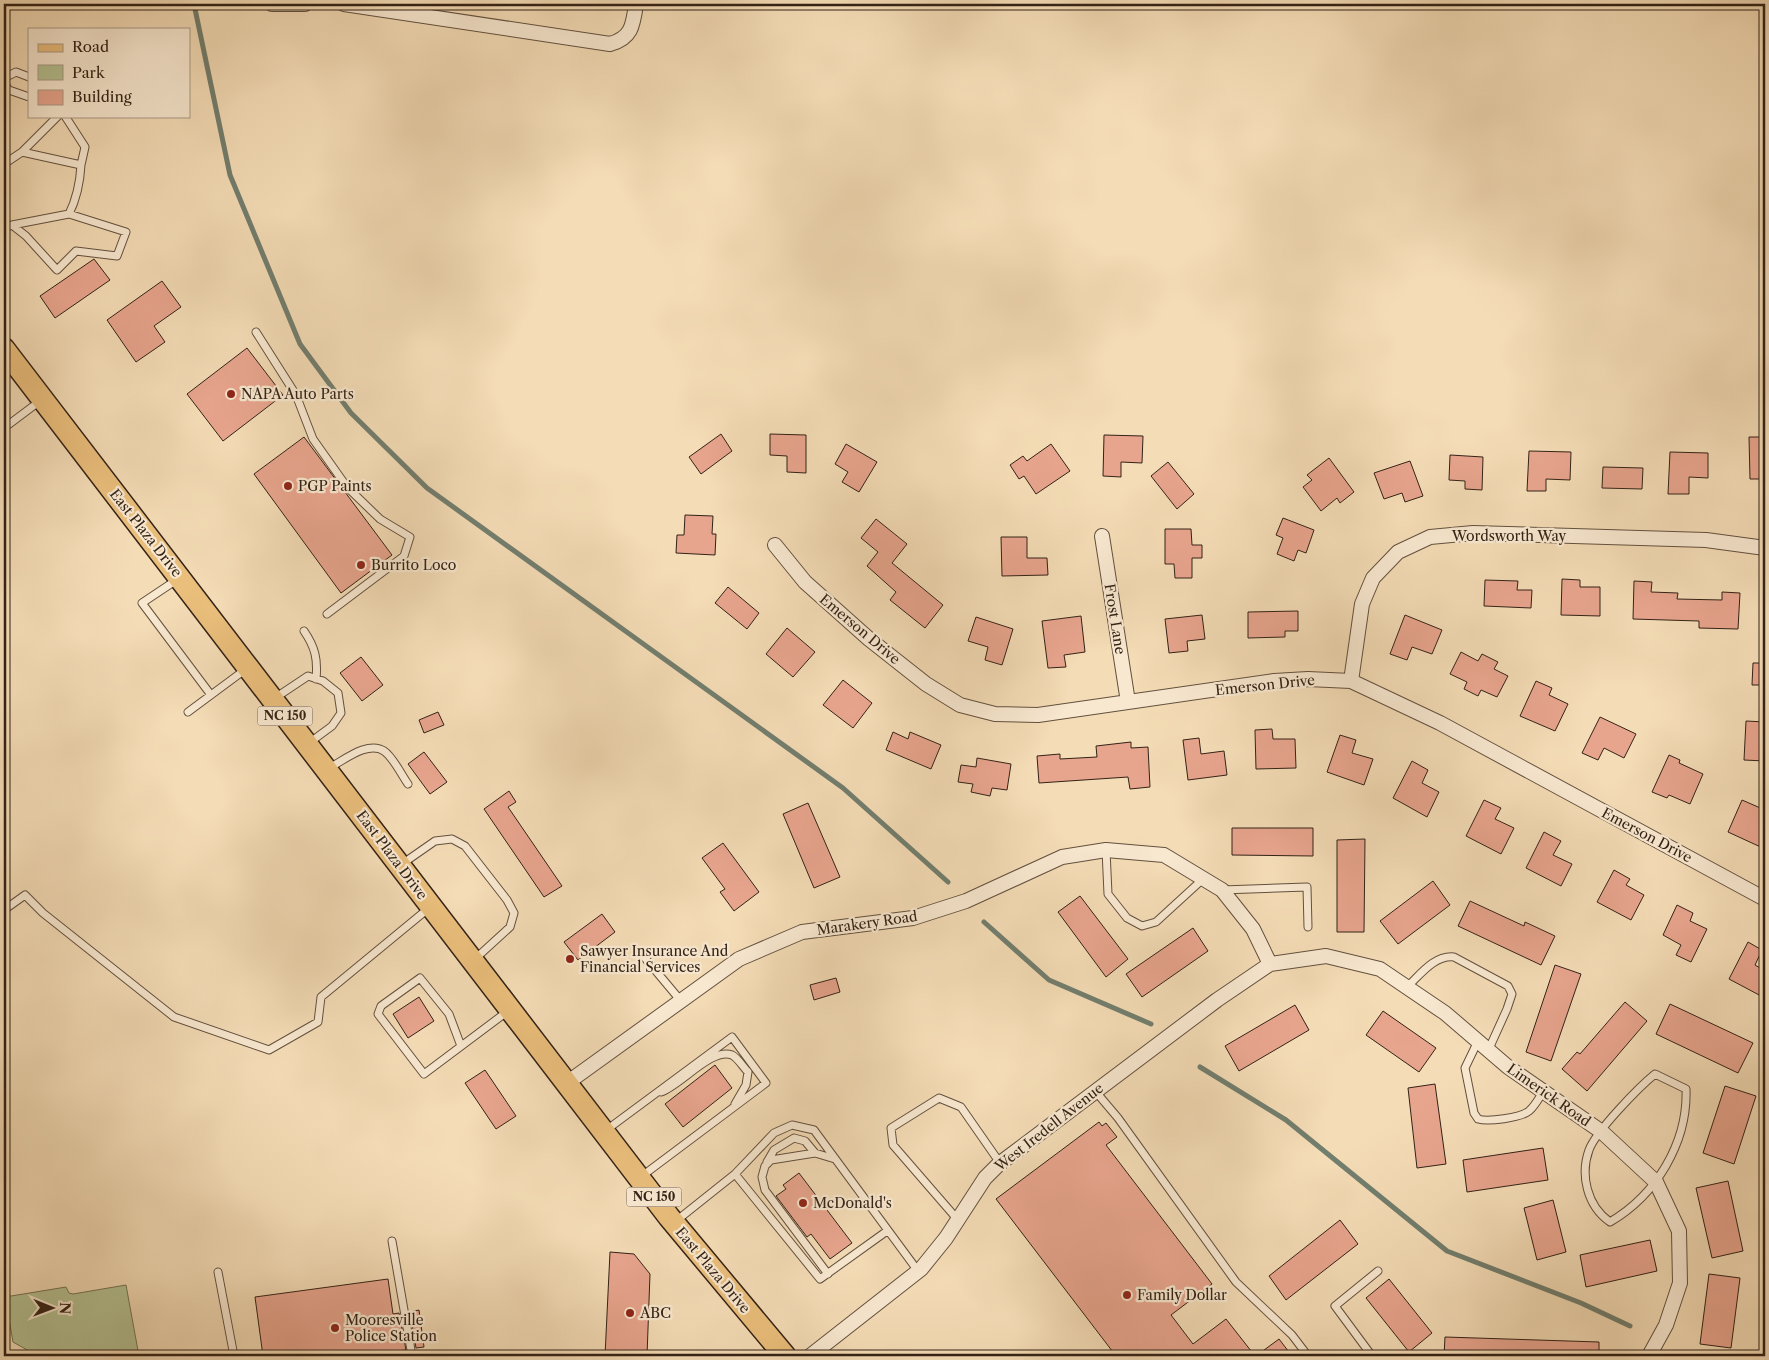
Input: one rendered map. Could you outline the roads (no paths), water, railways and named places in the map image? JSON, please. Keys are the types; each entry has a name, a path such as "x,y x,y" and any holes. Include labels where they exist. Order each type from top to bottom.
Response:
{"main road":[{"name":"East Plaza Drive","path":"4,349 639,1178 785,1356"}],"street":[{"path":"272,4 305,4"},
{"path":"344,4 384,6 610,44 623,40 631,30 636,4"},
{"name":"Wordsworth Way","path":"1351,680 1362,604 1373,578 1398,552 1430,537 1473,533 1706,540 1765,548"},
{"name":"Frost Lane","path":"1102,536 1128,702"},
{"name":"Emerson Drive","path":"775,546 805,582 869,639 926,684 960,705 995,714 1038,715 1274,681 1308,679 1351,680 1440,723 1765,899"},
{"name":"Marakery Road","path":"567,1083 740,959 802,932 913,918 966,901 1062,857 1106,850 1164,855 1222,890 1253,929 1270,964"},
{"name":"Limerick Road","path":"1270,964 1326,956 1380,969 1445,1013 1508,1067 1602,1132 1656,1182 1678,1231 1680,1283 1666,1325 1649,1356"},
{"name":"West Iredell Avenue","path":"810,1356 918,1271 946,1238 985,1178 1000,1163 1217,1000 1270,964"}],"lane":[{"path":"4,78 16,72 28,77"},
{"path":"4,84 8,90 28,96"},
{"path":"4,164 22,152 56,118"},
{"path":"66,118 85,148 76,201 69,214"},
{"path":"22,152 81,165"},
{"path":"4,228 12,225 69,214 126,232 117,256 76,251 57,270 26,236 12,225"},
{"path":"256,332 296,395 313,439 347,488 380,519 410,537 404,556 326,614"},
{"path":"4,428 42,399"},
{"path":"180,577 142,602 211,695"},
{"path":"304,630 315,647 318,665 316,679"},
{"path":"188,712 248,667"},
{"path":"272,700 308,676 323,681 338,693 341,713 332,726 307,744"},
{"path":"326,770 364,749 376,748 385,752 408,784"},
{"path":"400,866 435,841 452,839 465,846 495,885 514,913 510,927 473,961"},
{"path":"1106,850 1108,894 1126,918 1142,926 1156,922 1203,879"},
{"path":"1222,890 1307,887 1308,927"},
{"path":"4,910 25,895 44,913 174,1017 269,1050 318,1022 321,997 431,906"},
{"path":"640,952 681,1001"},
{"path":"1407,987 1432,964 1448,956 1454,957 1508,986 1512,994 1508,1009 1483,1046 1465,1068 1474,1114 1478,1119 1492,1120 1525,1114 1543,1092"},
{"path":"461,1046 449,1014 420,978 381,1006 378,1014 424,1074 510,1009"},
{"path":"604,1132 732,1037 766,1083 639,1178"},
{"path":"654,1095 670,1089 714,1056 725,1054 734,1056 748,1072 746,1086 733,1108"},
{"path":"1655,1074 1686,1089 1687,1105 1673,1154 1656,1182 1621,1215 1610,1222 1599,1215 1591,1201 1584,1173 1590,1148 1602,1132 1655,1074"},
{"path":"1096,1092 1118,1118 1236,1282 1292,1335 1308,1356"},
{"path":"958,1220 893,1145 891,1128 938,1098 961,1106 1000,1163"},
{"path":"674,1222 736,1174 774,1132 792,1125 814,1130 918,1271"},
{"path":"828,1274 765,1190 762,1177 765,1166 774,1150 784,1142 794,1138 805,1140 815,1152 835,1160"},
{"path":"765,1166 771,1160 815,1152"},
{"path":"736,1174 820,1279 887,1231"},
{"path":"392,1241 412,1356"},
{"path":"1372,1356 1335,1306 1378,1271"},
{"path":"218,1272 234,1356"}],"waterway":[{"path":"195,9 230,175 300,344 351,413 427,488 843,788 948,882"},
{"path":"984,922 1049,980 1151,1024"},
{"path":"1200,1067 1286,1120 1447,1251 1581,1303 1630,1326"}],"place":[{"name":"NAPA Auto Parts","path":"231,394"},
{"name":"PGP Paints","path":"288,486"},
{"name":"Burrito Loco","path":"361,565"},
{"name":"Sawyer Insurance And Financial Services","path":"570,959"},
{"name":"McDonald's","path":"803,1203"},
{"name":"Family Dollar","path":"1127,1295"},
{"name":"ABC","path":"630,1313"},
{"name":"Mooresville Police Station","path":"335,1328"}]}
